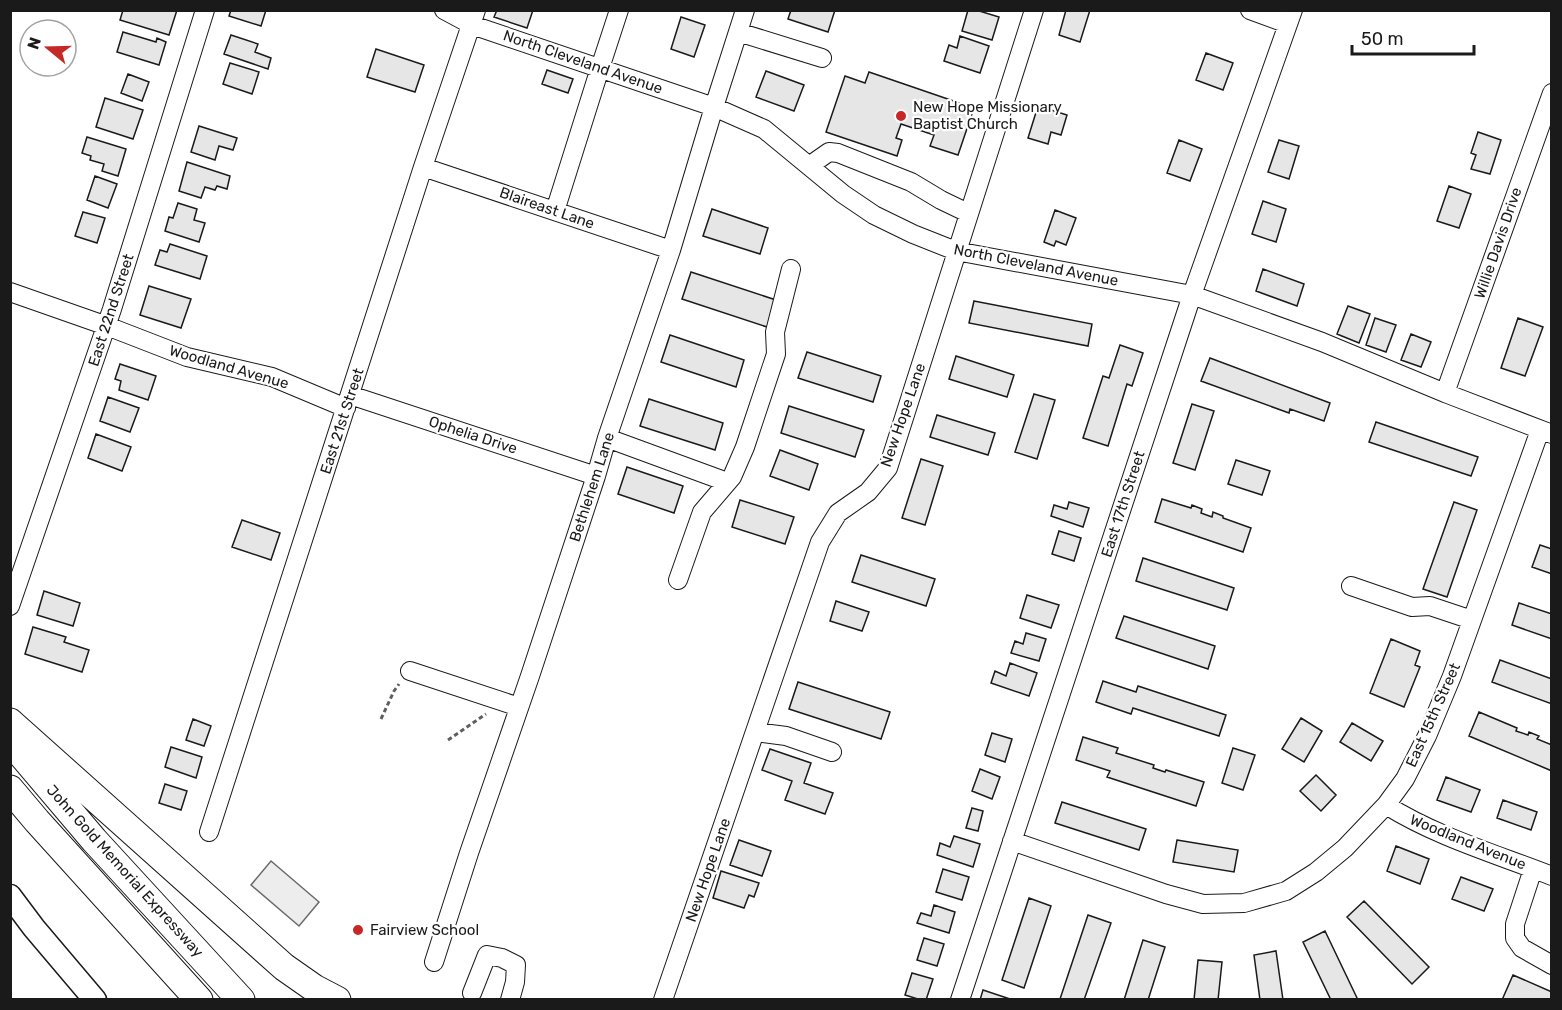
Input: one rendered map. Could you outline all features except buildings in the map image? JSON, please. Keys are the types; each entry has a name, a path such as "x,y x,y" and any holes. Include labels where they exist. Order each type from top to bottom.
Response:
{"highway":[{"path":"10,722 284,967 314,988 337,999"},
{"name":"John Gold Memorial Expressway","path":"10,741 94,840 241,999"},
{"name":"John Gold Memorial Expressway","path":"10,789 199,999"}],"main road":[{"path":"10,896 34,928 95,999"}],"street":[{"name":"East 22nd Street","path":"10,606 107,326 205,10"},
{"name":"North Cleveland Avenue","path":"444,10 474,18 600,68 714,107 764,129 843,194 874,216 956,251 1192,295 1322,342 1546,432"},
{"path":"555,211 619,10"},
{"name":"Bethlehem Lane","path":"434,962 468,853 671,250 745,10"},
{"name":"New Hope Lane","path":"663,999 820,542 838,513 868,492 888,468 1034,10"},
{"path":"1250,10 1290,17"},
{"name":"East 17th Street","path":"960,999 1192,295 1290,17"},
{"name":"East 21st Street","path":"209,832 423,166 474,18"},
{"path":"738,32 822,58"},
{"name":"Willie Davis Drive","path":"1445,393 1551,93"},
{"path":"809,166 829,152 838,153 910,182 968,213"},
{"name":"Blaireast Lane","path":"423,166 671,250"},
{"path":"678,580 702,512 732,477 745,447 776,354 775,332 791,269"},
{"name":"Woodland Avenue","path":"10,292 187,357 272,377 348,401"},
{"name":"Ophelia Drive","path":"348,401 596,476"},
{"name":"East 15th Street","path":"1012,841 1166,894 1203,904 1244,903 1286,891 1317,872 1345,848 1386,805 1405,779 1427,736 1452,676 1546,432"},
{"path":"607,438 727,482"},
{"path":"1351,586 1412,607 1430,606 1472,620"},
{"path":"410,671 519,707"},
{"path":"755,732 786,736 832,752"},
{"name":"Woodland Avenue","path":"1386,805 1408,819 1551,876"},
{"path":"1533,869 1515,924 1515,938 1522,948 1551,965"},
{"path":"472,993 487,955 516,964 515,982 510,999"}],"path":[{"path":"381,720 394,691 410,671"},
{"path":"448,740 493,710 500,701"}],"shaded area":[{"path":"271,861 319,902 299,926 251,885"}],"place":[{"name":"New Hope Missionary Baptist Church","path":"901,116"},
{"name":"Fairview School","path":"358,930"}]}
